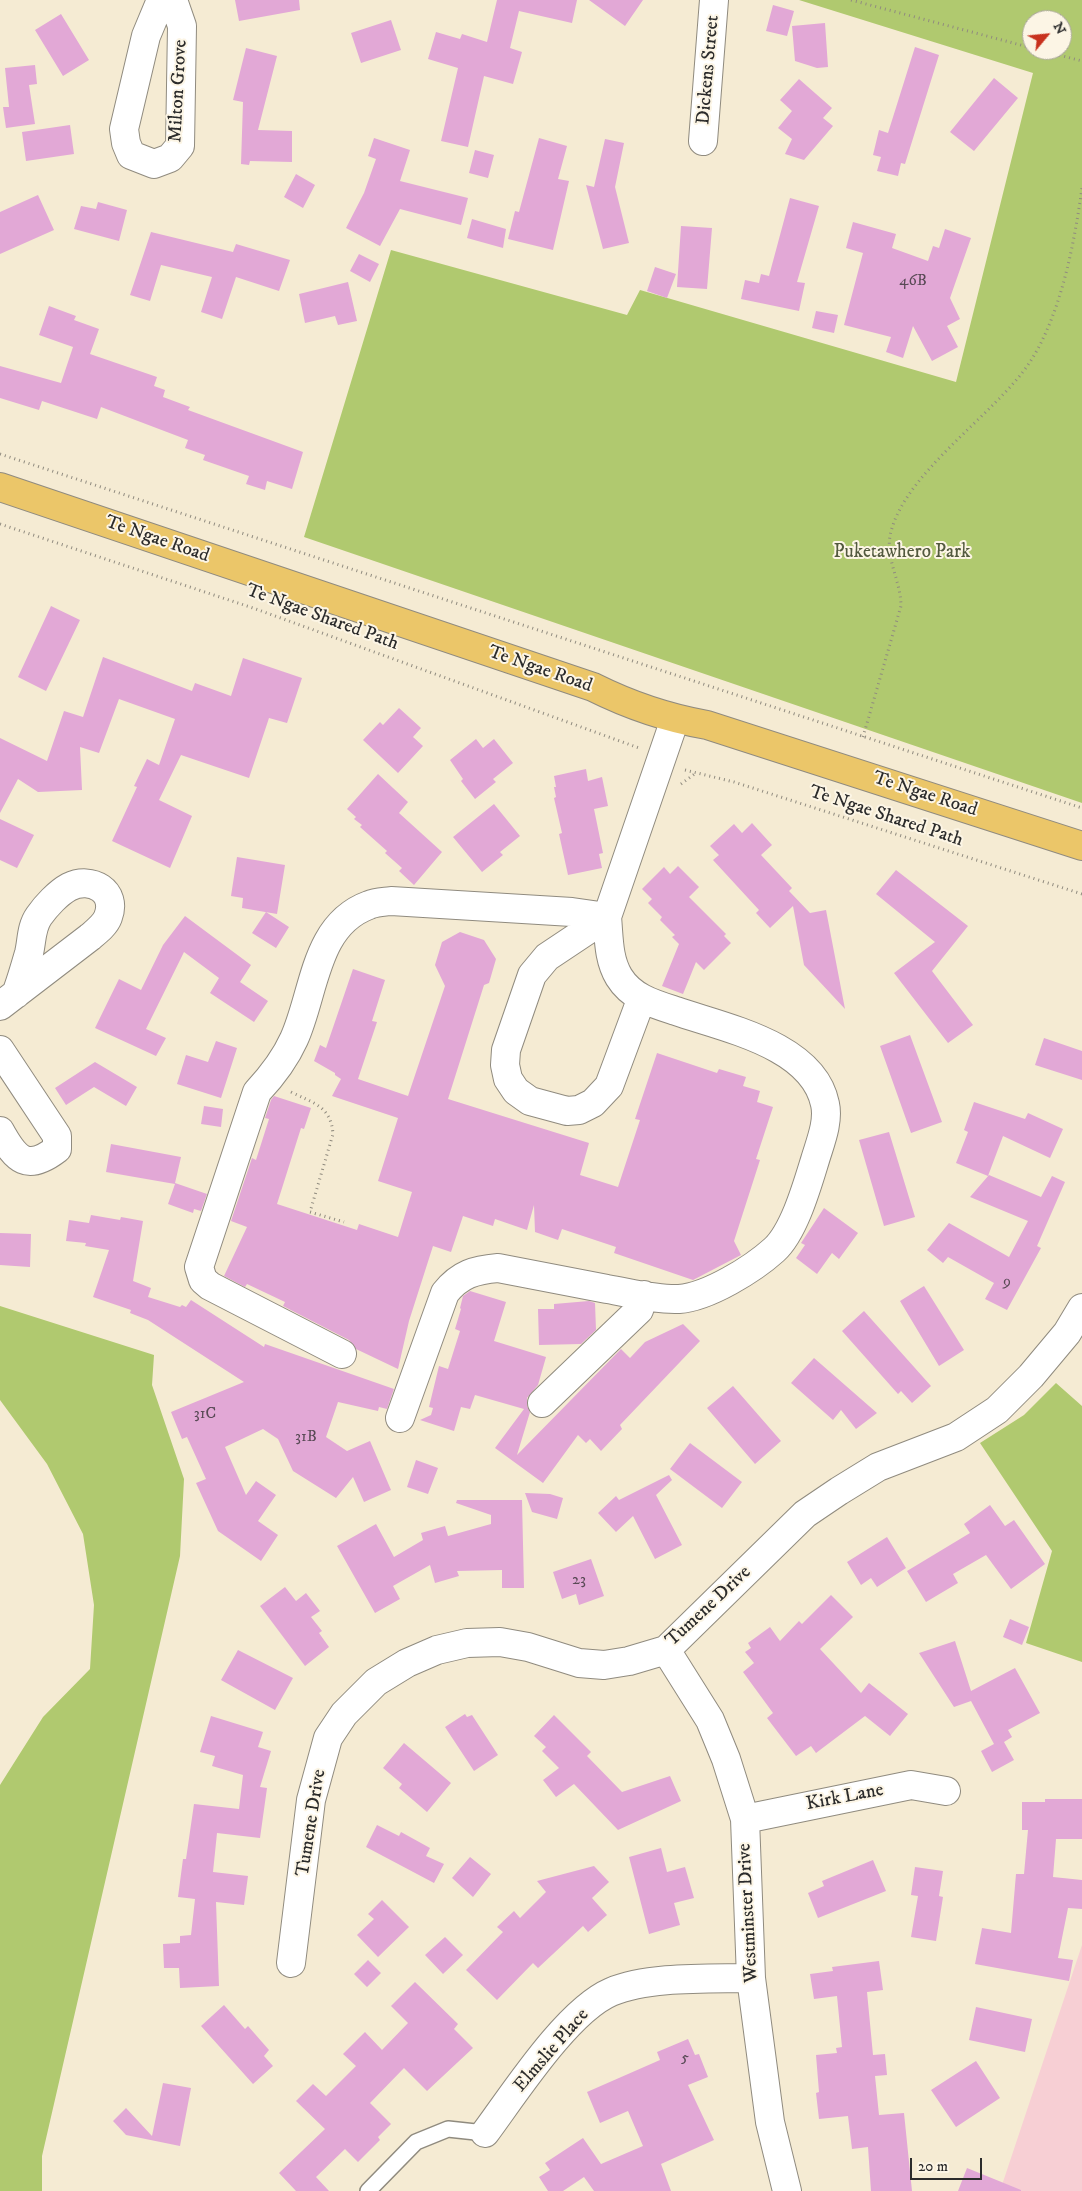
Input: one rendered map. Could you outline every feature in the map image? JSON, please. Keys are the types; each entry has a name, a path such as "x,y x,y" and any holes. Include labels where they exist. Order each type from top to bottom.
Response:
{"highway":[{"name":"Te Ngae Road","path":"0,487 593,687 611,696 675,719 707,725 1082,846"}],"street":[{"name":"Milton Grove","path":"162,0 146,36 124,129 126,143 131,155 154,164 170,158 180,146 182,26 174,0"},
{"name":"Dickens Street","path":"703,141 714,0"},
{"path":"400,1418 445,1293 452,1283 465,1274 498,1268 663,1298 692,1297 758,1264 776,1249 795,1215 809,1180 824,1128 826,1106 815,1079 802,1064 780,1050 744,1035 641,1000 620,978 610,956 607,917 675,719"},
{"path":"342,1354 210,1286 203,1280 199,1268 257,1092 273,1075 294,1039 327,942 338,925 353,913 370,904 391,901 572,912 607,917"},
{"path":"607,917 547,957 532,975 506,1050 505,1065 508,1079 516,1091 530,1101 567,1111 579,1110 593,1103 609,1086 641,1000"},
{"path":"0,1131 10,1148 20,1159 33,1162 44,1158 57,1149 57,1136 1,1060"},
{"path":"542,1403 639,1310 644,1295"},
{"name":"Tumene Drive","path":"291,1963 312,1800 328,1738 344,1714 376,1682 407,1663 437,1650 467,1643 500,1642 528,1647 579,1663 604,1665 629,1661 666,1650 805,1514 839,1490 878,1467 956,1437 997,1410 1031,1376 1067,1334 1082,1308"},
{"name":"Westminster Drive","path":"666,1650 710,1720 726,1759 745,1819 751,1978 770,2122 787,2191"},
{"name":"Kirk Lane","path":"745,1819 911,1785 946,1791"},
{"name":"Elmslie Place","path":"485,2133 552,2045 581,2012 611,1992 652,1982 751,1978"}],"lane":[{"path":"368,2191 416,2142 448,2130 485,2133"}],"path":[{"path":"851,0 1022,45"},
{"path":"863,737 902,606 889,551 890,534 900,511 915,486 1018,377 1036,351 1054,308 1070,257 1082,188"},
{"path":"0,454 1082,808"},
{"name":"Te Ngae Shared Path","path":"0,524 254,608 632,745"},
{"name":"Te Ngae Shared Path","path":"681,769 734,782 1082,894"},
{"path":"267,1082 322,1106 326,1111 332,1124 333,1134 310,1212 344,1222"}],"shaded area":[{"path":"1082,1945 1082,2191 1000,2191"}],"green space":[{"name":"Puketawhero Park","path":"799,0 1082,0 1082,803 304,537 391,250 627,315 640,290 956,382 1033,73"},
{"path":"0,1306 154,1355 152,1385 184,1479 180,1556 42,2156 42,2191 0,2191 0,1785 43,1717 90,1669 94,1605 83,1534 47,1464 0,1400"},
{"path":"1056,1383 1082,1406 1082,1662 1026,1643 1052,1551 980,1443 1024,1415"}],"building":[{"path":"235,0 299,0 300,10 239,21"},
{"path":"497,0 577,0 572,23 519,11 510,48 522,52 513,84 484,76 468,147 441,141 458,68 428,59 436,32 460,39 462,34 487,42"},
{"path":"589,0 643,0 625,26"},
{"path":"773,5 794,11 787,36 766,31"},
{"path":"61,14 89,60 63,76 35,30"},
{"path":"391,20 401,50 361,63 351,33"},
{"path":"825,23 828,67 817,68 795,61 792,26"},
{"path":"915,47 939,55 905,164 901,163 898,176 877,171 881,157 873,155 879,130 888,133"},
{"path":"246,48 277,56 258,130 292,131 292,162 250,161 249,165 241,164 243,102 233,100"},
{"path":"35,65 37,84 29,85 35,124 6,128 3,107 9,107 5,68"},
{"path":"994,78 1018,98 974,151 950,132"},
{"path":"799,79 832,108 823,118 833,126 804,160 785,154 792,139 778,128 792,111 780,100"},
{"path":"70,125 74,154 26,161 22,132"},
{"path":"374,138 410,150 400,181 468,198 461,225 400,209 380,246 346,228 364,193 376,159 368,156"},
{"path":"539,138 567,146 558,179 569,181 553,250 508,239 515,211 519,212"},
{"path":"605,139 624,143 615,187 629,243 603,249 586,185 594,187"},
{"path":"475,150 494,155 488,178 469,173"},
{"path":"296,174 315,185 303,208 284,197"},
{"path":"38,195 54,230 0,254 0,212"},
{"path":"790,198 819,206 797,282 805,283 799,311 741,299 745,280 759,283 761,274 769,276"},
{"path":"98,202 127,210 119,241 74,229 81,206 96,209"},
{"path":"472,219 506,229 503,248 467,238"},
{"path":"853,222 896,234 892,248 928,261 933,246 939,248 945,229 971,238 950,298 960,319 947,326 958,347 932,361 913,326 903,358 886,352 891,337 844,325 863,253 846,248"},
{"path":"681,226 712,228 707,289 677,287"},
{"path":"151,232 233,252 236,244 290,260 279,291 236,277 222,319 201,312 212,277 161,265 150,301 130,295"},
{"path":"359,254 379,264 370,282 350,271"},
{"path":"655,267 676,274 667,298 647,291"},
{"path":"348,282 357,321 338,325 335,316 305,323 299,294"},
{"path":"49,306 76,316 74,320 99,329 90,354 157,377 154,386 165,390 163,397 190,407 188,410 303,452 292,489 267,481 265,490 246,484 249,476 203,460 205,455 185,448 188,440 101,407 97,419 42,401 39,410 0,398 0,366 61,383 73,347 39,335"},
{"path":"816,311 838,315 834,333 812,328"},
{"path":"51,606 80,620 46,691 18,677"},
{"path":"103,657 192,691 195,683 231,696 243,658 302,678 287,723 269,718 249,778 181,755 159,800 192,816 170,868 112,841 137,787 134,786 147,759 159,765 175,719 119,699 99,753 80,747 82,790 38,792 18,779 0,813 0,738 47,761 64,711 83,717"},
{"path":"399,708 421,728 413,737 423,746 398,773 363,740 380,722 383,725"},
{"path":"476,739 483,748 494,739 513,763 493,779 496,782 475,799 461,781 463,779 450,760"},
{"path":"586,769 588,781 602,777 608,806 594,809 603,853 599,854 602,868 568,875 559,834 562,833 554,798 556,797 554,787 556,787 554,776"},
{"path":"378,774 408,802 399,813 442,852 414,885 399,871 402,868 385,853 387,851 360,827 362,825 354,819 356,817 347,809"},
{"path":"494,804 520,836 500,852 503,855 482,872 453,837"},
{"path":"0,819 34,835 17,868 0,860"},
{"path":"752,823 772,845 761,855 792,888 789,891 810,913 826,910 845,1009 804,965 793,906 770,928 756,913 759,910 713,860 719,855 710,846 734,824 742,833"},
{"path":"237,857 285,865 277,914 242,908 243,898 231,896"},
{"path":"678,866 699,887 689,897 726,934 724,936 731,943 704,970 696,962 683,994 662,986 679,944 672,937 675,935 660,920 662,917 648,903 652,899 642,889 664,867 670,874"},
{"path":"896,870 968,926 932,971 973,1025 948,1043 894,973 935,942 876,894"},
{"path":"266,912 289,927 276,948 252,933"},
{"path":"185,916 251,965 240,982 268,1001 254,1022 210,993 219,978 184,952 146,1029 166,1038 156,1056 95,1028 119,979 141,990 163,945"},
{"path":"460,932 484,940 496,959 489,983 484,985 448,1099 589,1143 580,1175 618,1187 640,1120 635,1119 657,1053 717,1073 719,1069 746,1077 743,1086 760,1091 757,1102 773,1107 756,1159 760,1160 734,1241 741,1255 693,1280 614,1253 616,1247 562,1229 558,1240 535,1232 534,1205 527,1230 495,1219 493,1226 463,1216 451,1252 433,1246 409,1321 398,1369 356,1349 349,1340 283,1306 285,1302 247,1284 245,1287 224,1276 247,1227 231,1221 252,1158 256,1160 269,1119 265,1118 274,1096 311,1108 304,1129 301,1128 277,1204 357,1230 359,1224 398,1237 412,1192 378,1181 398,1118 332,1096 341,1079 335,1073 314,1061 320,1045 326,1048 353,969 385,980 372,1021 377,1022 358,1079 408,1096 445,986 435,965 442,942"},
{"path":"910,1035 942,1122 911,1133 880,1046"},
{"path":"1044,1038 1082,1051 1082,1080 1035,1065"},
{"path":"216,1041 237,1048 221,1098 177,1084 186,1055 208,1062"},
{"path":"95,1062 137,1087 126,1106 94,1087 66,1105 55,1088"},
{"path":"974,1102 1025,1119 1028,1113 1063,1129 1050,1158 1003,1136 988,1176 956,1163 968,1132 964,1130"},
{"path":"204,1106 223,1109 221,1127 201,1124"},
{"path":"889,1132 915,1217 884,1226 859,1140"},
{"path":"111,1144 181,1157 175,1183 207,1194 201,1211 194,1209 193,1213 168,1204 175,1184 106,1172"},
{"path":"989,1175 1041,1197 1052,1176 1065,1182 1037,1246 1041,1248 1007,1310 985,1299 994,1283 948,1257 943,1263 927,1250 949,1223 1009,1257 1028,1221 970,1197"},
{"path":"824,1208 858,1233 839,1259 832,1253 817,1274 796,1258 805,1245 801,1243"},
{"path":"91,1215 120,1220 121,1217 143,1221 133,1281 151,1288 148,1297 180,1307 182,1305 186,1307 191,1300 264,1347 265,1344 394,1389 387,1409 379,1407 378,1411 338,1402 326,1437 347,1451 370,1441 391,1490 364,1502 353,1477 336,1498 293,1471 278,1439 263,1429 225,1447 246,1495 256,1481 276,1495 258,1521 278,1535 261,1561 218,1531 196,1483 206,1479 187,1437 182,1439 171,1412 244,1382 148,1320 130,1313 131,1310 93,1297 109,1250 85,1246 86,1243 66,1241 69,1220 89,1223"},
{"path":"0,1233 31,1234 30,1267 0,1265"},
{"path":"924,1286 964,1350 939,1366 900,1301"},
{"path":"470,1291 506,1302 494,1341 546,1357 538,1385 527,1398 527,1406 530,1412 517,1455 621,1349 630,1358 645,1342 683,1324 700,1341 620,1425 622,1429 601,1451 590,1439 586,1443 578,1435 543,1483 495,1448 524,1409 475,1395 470,1409 461,1407 454,1431 420,1420 431,1415 433,1408 429,1407 439,1366 448,1369 460,1331 455,1329 463,1296"},
{"path":"589,1301 595,1303 596,1330 581,1344 539,1345 538,1309 554,1309 554,1304"},
{"path":"864,1311 931,1386 912,1403 901,1391 898,1394 842,1331"},
{"path":"814,1358 877,1413 856,1429 841,1410 833,1420 791,1383"},
{"path":"733,1386 781,1441 755,1464 707,1408"},
{"path":"690,1443 742,1482 722,1508 670,1469"},
{"path":"416,1460 438,1468 428,1494 407,1487"},
{"path":"669,1475 672,1480 656,1495 682,1545 655,1559 633,1516 616,1532 598,1513 616,1496 619,1500"},
{"path":"525,1493 550,1494 563,1498 557,1519 532,1512"},
{"path":"457,1500 522,1500 524,1588 502,1588 502,1570 457,1571 459,1576 435,1583 430,1565 393,1586 400,1599 375,1613 337,1546 376,1524 394,1557 423,1540 421,1533 445,1526 448,1536 491,1524 491,1515 456,1503"},
{"path":"990,1505 1005,1526 1014,1520 1045,1564 1011,1589 986,1555 953,1574 958,1583 926,1602 907,1571 970,1533 964,1524"},
{"path":"887,1537 906,1568 877,1587 871,1578 861,1585 847,1562"},
{"path":"591,1559 604,1596 579,1605 576,1594 562,1599 553,1572"},
{"path":"285,1587 296,1601 306,1593 320,1611 311,1617 322,1631 319,1633 329,1647 305,1666 260,1606"},
{"path":"831,1595 853,1617 820,1649 861,1693 869,1683 908,1714 890,1736 865,1716 816,1753 811,1746 796,1756 767,1718 773,1713 743,1672 754,1663 745,1652 751,1648 748,1643 770,1627 780,1641 799,1621 802,1624"},
{"path":"1010,1619 1029,1627 1022,1645 1003,1637"},
{"path":"955,1641 971,1691 1015,1668 1040,1713 1008,1730 1012,1737 1004,1742 1014,1760 992,1772 981,1751 994,1744 971,1701 954,1707 919,1653"},
{"path":"238,1650 293,1678 275,1710 221,1680"},
{"path":"465,1714 467,1717 472,1715 498,1755 474,1771 445,1727"},
{"path":"554,1715 591,1752 587,1756 622,1792 670,1776 681,1801 618,1830 574,1784 556,1797 543,1780 559,1768 542,1751 546,1747 534,1736"},
{"path":"211,1716 263,1732 258,1747 271,1751 260,1787 267,1788 260,1838 217,1833 213,1872 248,1876 244,1905 216,1902 219,1986 180,1988 179,1968 164,1968 163,1944 180,1943 180,1936 191,1935 195,1899 178,1897 183,1859 186,1859 194,1804 239,1809 243,1775 212,1766 215,1756 200,1752"},
{"path":"404,1743 451,1783 427,1812 399,1788 402,1784 383,1768"},
{"path":"1045,1799 1082,1799 1082,1839 1056,1839 1053,1877 1082,1880 1082,1909 1068,1908 1058,1958 1073,1960 1069,1981 975,1964 982,1928 1011,1933 1016,1874 1024,1874 1028,1830 1022,1830 1022,1802 1045,1802"},
{"path":"377,1825 399,1836 401,1832 430,1848 426,1856 444,1864 434,1883 366,1847"},
{"path":"661,1848 667,1872 685,1867 694,1898 674,1903 680,1925 649,1934 629,1857"},
{"path":"470,1857 491,1874 473,1897 452,1878"},
{"path":"873,1860 886,1891 818,1918 808,1893 824,1886 822,1881"},
{"path":"594,1866 609,1882 592,1898 607,1915 588,1932 583,1926 538,1968 533,1963 497,2000 466,1970 503,1932 497,1927 514,1911 520,1918 546,1892 537,1881"},
{"path":"915,1867 943,1871 939,1896 943,1897 936,1941 911,1937 918,1896 911,1895"},
{"path":"382,1900 409,1927 378,1957 357,1935 374,1919 368,1914"},
{"path":"445,1937 463,1955 443,1974 425,1955"},
{"path":"368,1960 381,1973 367,1987 354,1974"},
{"path":"879,1961 883,1990 867,1992 873,2055 885,2054 887,2075 875,2076 879,2115 904,2113 912,2191 871,2191 868,2147 852,2149 848,2116 819,2119 816,2093 819,2092 816,2055 837,2053 836,2048 842,2047 837,1996 814,1999 810,1974 833,1971 832,1967"},
{"path":"415,1982 458,2024 454,2029 473,2048 427,2091 404,2068 370,2103 391,2124 378,2137 380,2140 358,2162 345,2149 316,2177 329,2191 296,2191 279,2173 325,2129 296,2101 313,2084 326,2096 356,2066 343,2054 365,2032 382,2050 408,2023 391,2006"},
{"path":"224,2005 245,2029 248,2026 269,2050 264,2056 273,2066 253,2084 201,2026"},
{"path":"976,2007 1032,2019 1025,2052 969,2040"},
{"path":"688,2039 695,2055 699,2054 708,2077 688,2085 714,2140 661,2164 671,2191 594,2191 584,2177 563,2191 548,2191 539,2177 550,2170 545,2163 583,2138 601,2164 643,2146 628,2111 600,2123 587,2092 660,2060 657,2052"},
{"path":"976,2061 1000,2098 956,2127 931,2090"},
{"path":"163,2083 191,2088 180,2146 126,2135 113,2121 126,2108 152,2136"},
{"path":"967,2168 1021,2190 1021,2191 958,2191"}]}
